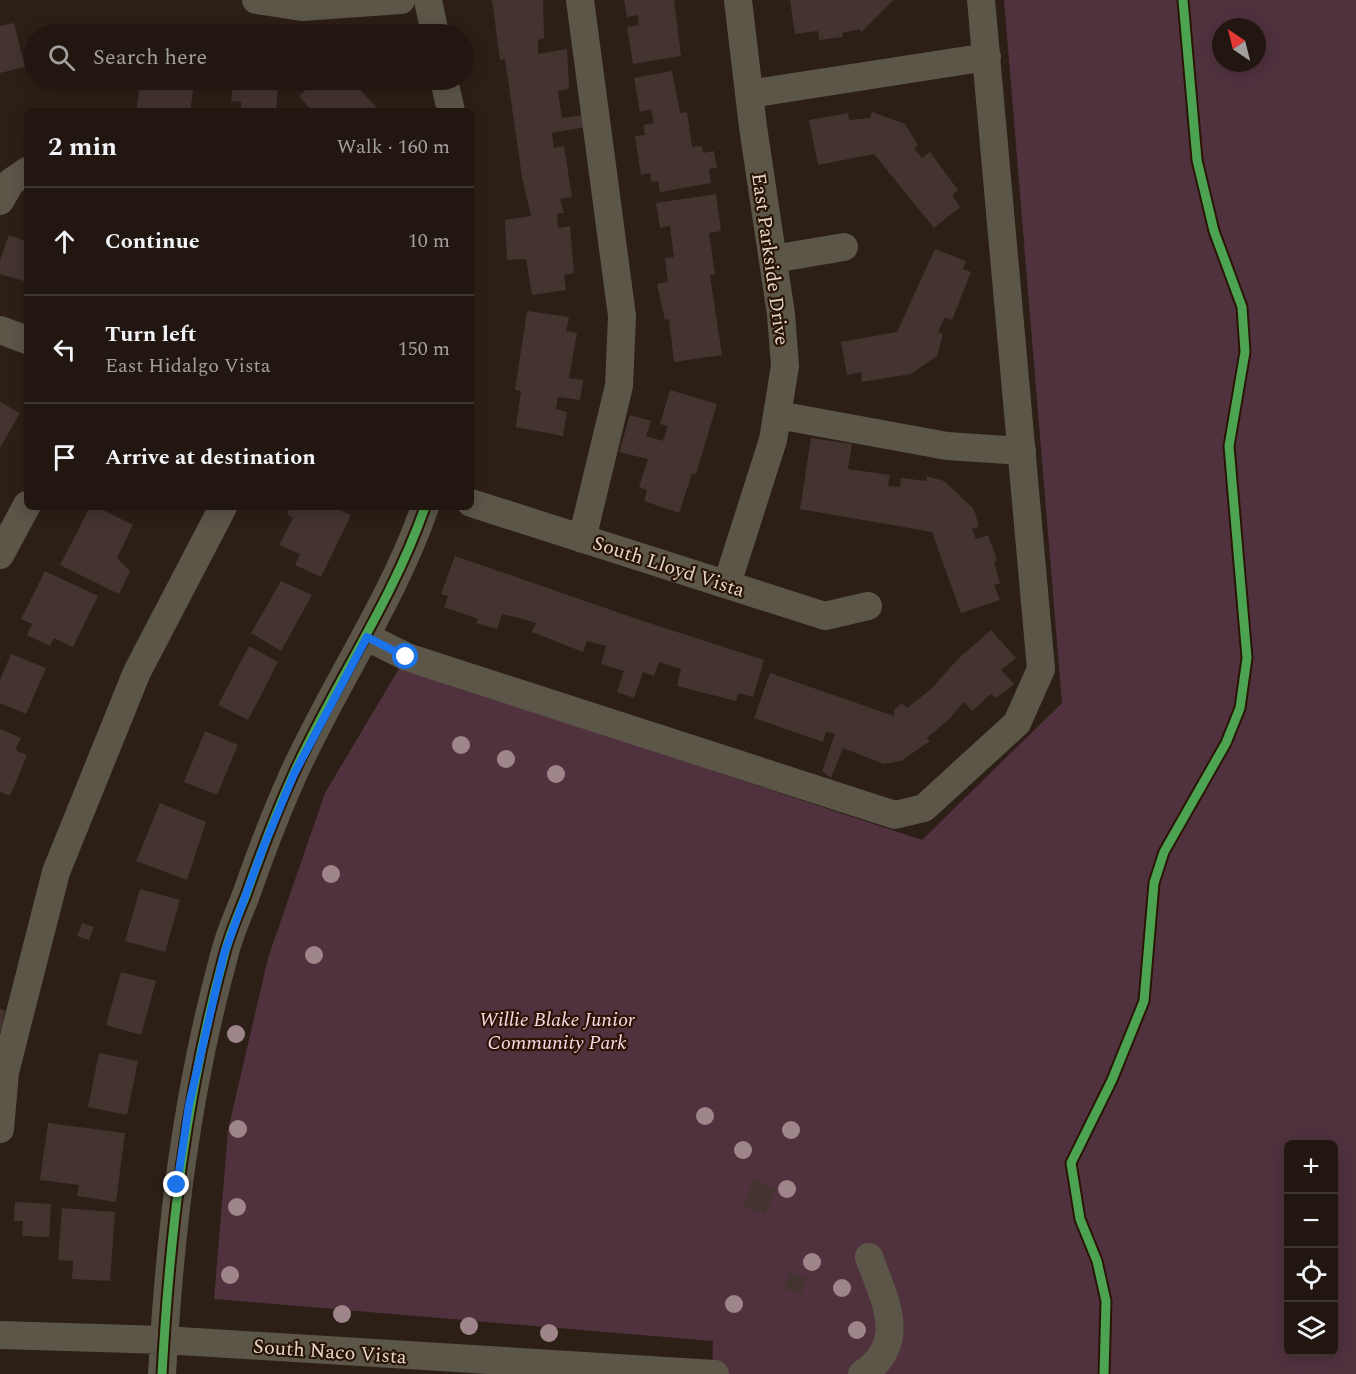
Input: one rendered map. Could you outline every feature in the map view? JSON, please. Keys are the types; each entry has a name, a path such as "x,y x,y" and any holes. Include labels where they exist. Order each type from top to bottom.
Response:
{"street":[{"path":"256,0 302,7 400,0"},
{"path":"428,0 433,24"},
{"path":"580,0 622,316 619,386 582,539"},
{"name":"East Parkside Drive","path":"727,584 773,440 785,366 781,314 748,94 738,0"},
{"path":"367,637 406,657 895,815 924,808 1017,723 1041,669 981,0"},
{"path":"748,94 987,57"},
{"path":"446,90 450,108"},
{"path":"0,201 11,182 24,173"},
{"path":"773,259 844,247"},
{"path":"0,330 24,339"},
{"path":"778,415 947,446 1022,451"},
{"name":"South Lloyd Vista","path":"474,504 825,616 868,606"},
{"path":"0,555 24,510"},
{"path":"0,1129 5,1072 56,872 137,672 221,510"},
{"path":"162,1374 177,1185 189,1105 224,954 263,848 294,774 367,637 414,537 424,510"},
{"path":"862,1374 880,1358 890,1336 891,1324 869,1257"},
{"name":"South Naco Vista","path":"0,1335 164,1340 335,1363 715,1374"}],"green space":[{"name":"Willie Blake Junior Community Park","path":"1004,0 1356,0 1356,1374 712,1374 713,1341 214,1299 228,1130 268,958 325,793 400,667 922,840 1062,703"}],"building":[{"path":"492,0 543,0 544,38 538,40 538,54 567,49 569,89 558,91 562,118 585,115 586,127 552,133 554,148 564,146 572,197 560,199 564,213 557,213 558,228 570,226 574,273 564,275 566,290 532,295 526,259 507,260 505,220 531,216 522,177 505,59 500,60"},
{"path":"624,0 674,0 681,56 633,64 627,27 639,25 638,15 627,17"},
{"path":"790,0 893,0 862,32 859,29 842,33 843,37 819,40 818,31 795,34"},
{"path":"14,23 24,67 0,73 0,26"},
{"path":"672,71 680,113 687,112 692,147 702,146 703,153 714,151 717,168 709,169 711,183 660,192 658,181 651,182 650,173 641,175 635,136 645,135 643,125 654,123 651,109 640,112 634,78"},
{"path":"139,90 193,90 190,108 136,108"},
{"path":"232,90 278,90 276,108 241,108 241,102 231,101"},
{"path":"306,90 360,90 377,108 309,108 299,96"},
{"path":"872,112 905,124 918,145 914,148 922,158 930,152 958,190 952,195 960,207 934,228 874,154 818,165 809,120 848,113 849,120 870,118"},
{"path":"716,194 721,231 709,233 715,274 710,275 722,355 674,362 669,319 665,320 657,284 668,282 665,258 674,257 670,226 660,228 656,203"},
{"path":"9,235 24,241 24,281 0,274 0,260"},
{"path":"935,249 966,261 963,269 971,272 952,320 945,317 938,332 943,334 937,356 911,374 862,382 861,372 847,375 841,342 897,332"},
{"path":"527,311 569,317 566,331 577,333 569,378 583,380 580,400 558,397 556,409 567,412 563,436 516,427 521,391 515,390"},
{"path":"670,390 717,404 696,474 692,474 679,513 644,501 647,490 639,487 648,459 619,452 630,415 651,421 646,436 663,441 668,426 660,424"},
{"path":"0,402 20,413 0,448"},
{"path":"811,438 852,444 848,469 890,475 888,486 900,487 901,478 927,481 926,476 944,481 974,509 979,527 972,529 976,539 988,535 997,560 994,562 1000,583 994,585 1000,600 961,613 932,532 800,509"},
{"path":"88,510 103,510 133,525 117,558 130,571 119,594 60,565"},
{"path":"289,510 340,510 351,515 321,577 295,565 300,554 279,545 293,518 287,514"},
{"path":"455,556 764,660 753,697 738,693 736,701 677,686 681,669 659,662 654,676 643,672 634,698 617,692 624,671 601,664 606,646 587,641 583,652 532,632 536,623 502,614 497,629 476,623 478,619 444,607 448,596 441,594"},
{"path":"45,571 98,596 73,647 54,638 50,646 27,635 32,624 21,619"},
{"path":"281,581 312,595 281,651 251,633"},
{"path":"991,630 1016,658 1001,670 1014,684 996,698 991,694 972,711 964,702 927,738 930,741 901,761 884,764 843,748 831,778 822,771 835,734 826,732 823,742 754,718 770,673 894,716 894,710 902,703 907,708 930,690 959,658"},
{"path":"249,646 278,662 248,720 218,705"},
{"path":"11,654 46,668 26,714 0,703 0,680"},
{"path":"0,729 21,738 15,750 27,755 10,796 0,792"},
{"path":"205,731 238,745 217,795 184,782"},
{"path":"160,803 206,822 187,880 136,861"},
{"path":"140,889 180,900 165,952 125,941"},
{"path":"82,923 94,927 89,940 77,936"},
{"path":"121,972 156,981 141,1035 106,1025"},
{"path":"0,1009 5,1011 1,1031 0,1031"},
{"path":"99,1053 138,1061 127,1115 88,1107"},
{"path":"48,1123 125,1133 116,1202 77,1196 79,1185 40,1180"},
{"path":"754,1179 776,1189 765,1215 743,1205"},
{"path":"15,1202 51,1204 49,1237 22,1236 23,1221 14,1221"},
{"path":"62,1208 115,1212 110,1281 72,1279 73,1261 58,1260"},
{"path":"791,1272 807,1279 800,1295 784,1288"}],"cycle path":[{"path":"1104,1374 1106,1301 1097,1261 1080,1219 1071,1163 1112,1080 1144,1001 1154,883 1164,852 1226,743 1240,708 1247,658 1229,446 1245,352 1242,307 1214,231 1197,160 1183,0"},
{"path":"162,1374 170,1267 182,1163 199,1060 226,948 293,775 326,708 380,610 412,542 424,510"}],"route":[{"path":"177,1185 189,1105 224,954 263,848 294,774 367,637 406,657"}]}
